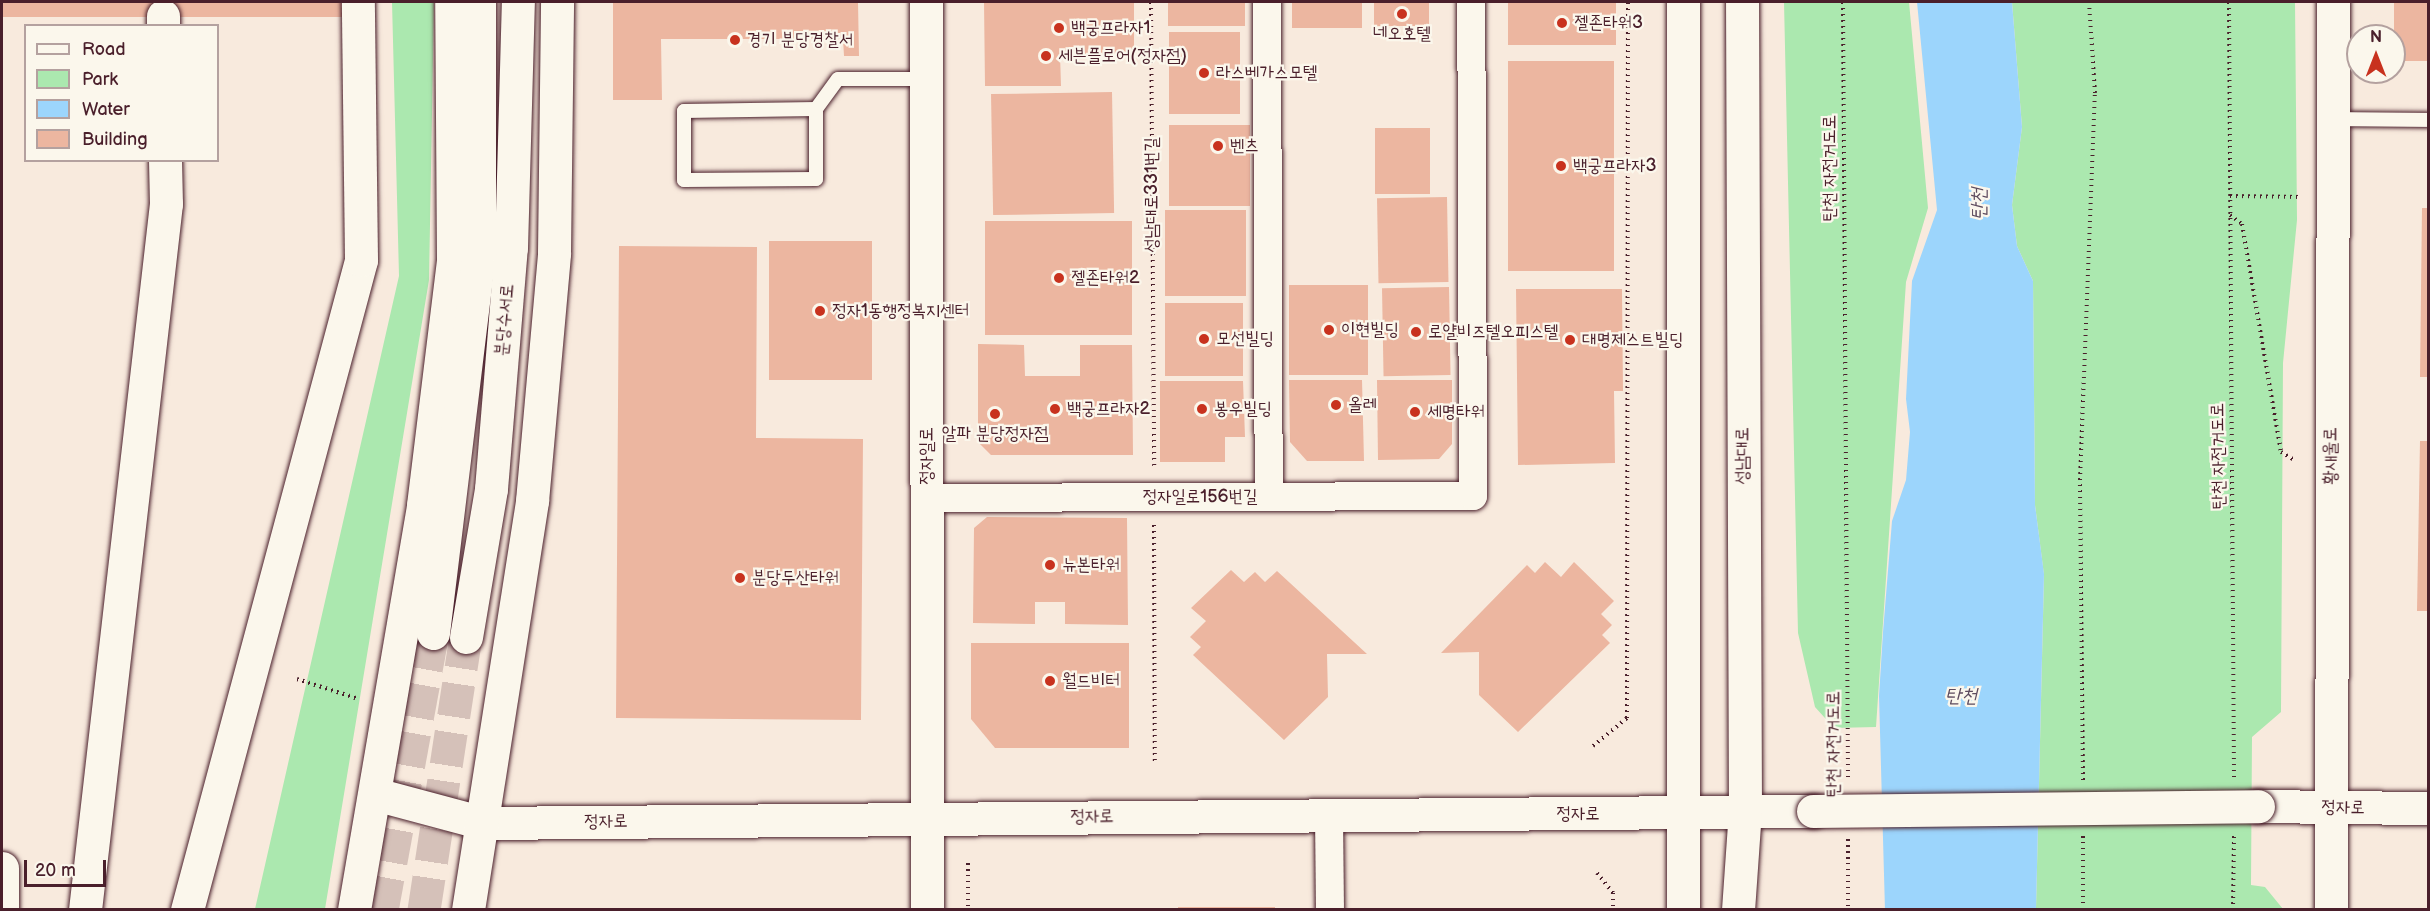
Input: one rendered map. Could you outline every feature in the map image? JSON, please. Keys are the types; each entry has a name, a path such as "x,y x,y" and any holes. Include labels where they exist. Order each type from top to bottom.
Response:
{"main road":[{"path":"187,909 361,260 358,2"},
{"path":"354,909 423,504 453,259 451,2"},
{"name":"분당수서로","path":"433,633 479,252 479,2"},
{"name":"분당수서로","path":"466,637 491,489 512,248 518,2"},
{"path":"468,909 532,501 554,253 557,2"},
{"name":"정자일로","path":"926,2 927,909"},
{"path":"1683,2 1683,909"},
{"name":"성남대로","path":"1738,909 1745,811 1742,2"},
{"name":"황새울로","path":"2331,909 2329,808 2333,2"},
{"path":"85,909 166,204 165,162"},
{"name":"정자로","path":"375,794 483,824 2242,806 2428,808"},
{"path":"2,868 2,909"}],"street":[{"path":"1267,2 1269,497"},
{"name":"정자일로156번길","path":"927,498 1473,496 1471,2"},
{"path":"1329,815 1329,909"}],"lane":[{"path":"816,109 684,111 684,180 816,179 816,109 837,79 926,79"},
{"path":"2334,119 2428,120"}],"path":[{"name":"성남대로331번길","path":"1151,2 1155,764"},
{"path":"1593,746 1627,718 1628,2"},
{"name":"탄천 자전거도로","path":"1843,2 1848,790"},
{"path":"2083,784 2080,492 2095,93 2089,2"},
{"name":"탄천 자전거도로","path":"2229,2 2229,214 2242,806 2233,909"},
{"path":"2230,196 2301,197"},
{"path":"2229,214 2242,224 2281,452 2296,461"},
{"path":"297,679 367,702"},
{"path":"1848,826 1848,909"},
{"path":"2083,830 2083,909"},
{"path":"968,864 968,909"},
{"path":"1597,873 1613,893 1613,909"}],"green space":[{"path":"392,2 434,2 429,280 325,909 255,909 399,276"},
{"path":"1784,2 1909,2 1928,208 1906,282 1876,727 1834,728 1815,707 1798,633"},
{"path":"2012,2 2295,2 2297,220 2283,363 2281,712 2252,737 2251,885 2265,887 2283,909 2036,909 2044,575 2035,505 2033,281 2017,246 2012,205 2022,127"}],"water":[{"name":"탄천","path":"1917,2 2012,2 2022,127 2012,205 2017,246 2033,281 2035,505 2044,574 2036,909 1885,910 1879,696 1883,632 1892,521 1906,480 1910,432 1906,399 1912,281 1937,210"}],"building":[{"path":"2,2 370,2 370,17 2,17"},
{"path":"613,2 858,2 859,56 844,56 843,39 661,39 662,100 613,100"},
{"name":"백궁프라자1","path":"984,2 1134,2 1134,55 1060,54 1061,86 985,86"},
{"path":"1168,2 1245,2 1245,26 1168,26"},
{"path":"1292,2 1362,2 1362,28 1292,28"},
{"name":"네오호텔","path":"1374,2 1429,2 1429,26 1374,26"},
{"name":"젤존타워3","path":"1508,2 1616,2 1616,45 1508,45"},
{"path":"2394,2 2428,2 2428,61 2406,61 2406,24 2394,24"},
{"name":"라스베가스모텔","path":"1169,32 1240,32 1240,114 1169,114"},
{"name":"백궁프라자3","path":"1508,61 1614,61 1614,271 1508,271"},
{"path":"1112,92 1114,213 993,215 991,94"},
{"path":"1169,125 1250,125 1250,206 1169,206"},
{"path":"1375,128 1430,128 1430,194 1375,194"},
{"path":"1447,197 1448,282 1378,283 1377,198"},
{"path":"2422,208 2428,208 2428,377 2420,377"},
{"path":"1165,210 1246,210 1246,296 1165,296"},
{"name":"젤존타워2","path":"985,221 1132,221 1132,335 985,335"},
{"name":"정자1동행정복지센터","path":"769,241 872,241 872,380 769,380"},
{"name":"분당두산타워","path":"619,246 757,247 756,438 863,439 861,720 616,718"},
{"name":"이현빌딩","path":"1289,285 1368,285 1368,375 1289,375"},
{"name":"로얄비즈텔오피스텔","path":"1449,287 1451,375 1384,376 1382,288"},
{"name":"대명제스트빌딩","path":"1516,289 1622,289 1623,391 1614,391 1615,463 1518,465"},
{"name":"모선빌딩","path":"1165,303 1243,303 1243,376 1165,376"},
{"name":"백궁프라자2","path":"978,344 1024,345 1025,376 1080,376 1080,345 1132,345 1133,455 991,455 978,442"},
{"path":"1289,380 1362,380 1364,461 1307,461 1290,442"},
{"name":"세명타워","path":"1377,380 1452,380 1452,444 1439,459 1378,460"},
{"name":"봉우빌딩","path":"1160,381 1243,381 1245,437 1225,437 1225,462 1160,462"},
{"path":"2420,441 2428,441 2428,611 2417,611"},
{"name":"뉴본타워","path":"987,517 1127,518 1128,625 1065,624 1065,602 1035,602 1035,624 973,623 974,528"},
{"path":"1545,562 1561,577 1574,562 1614,601 1601,614 1612,625 1602,635 1610,643 1518,732 1479,695 1479,652 1441,653 1527,565 1535,573"},
{"path":"1231,570 1244,582 1255,572 1265,582 1277,571 1367,654 1327,654 1328,697 1284,740 1193,655 1201,647 1190,637 1206,621 1191,608"},
{"name":"월드비터","path":"971,643 1129,643 1129,748 995,748 971,719"},
{"path":"1178,907 1275,907 1275,909 1178,909"}],"tunnel":[{"path":"382,910 433,633"},
{"path":"424,910 466,637"}],"place":[{"name":"네오호텔","path":"1402,14"},
{"name":"젤존타워3","path":"1562,23"},
{"name":"백궁프라자1","path":"1059,28"},
{"name":"경기 분당경찰서","path":"735,40"},
{"name":"세븐플로어(정자점)","path":"1046,56"},
{"name":"라스베가스모텔","path":"1204,73"},
{"name":"벤츠","path":"1218,146"},
{"name":"백궁프라자3","path":"1561,166"},
{"name":"젤존타워2","path":"1059,278"},
{"name":"정자1동행정복지센터","path":"820,311"},
{"name":"이현빌딩","path":"1329,330"},
{"name":"로얄비즈텔오피스텔","path":"1416,332"},
{"name":"모선빌딩","path":"1204,339"},
{"name":"대명제스트빌딩","path":"1570,340"},
{"name":"올레","path":"1336,405"},
{"name":"백궁프라자2","path":"1055,409"},
{"name":"봉우빌딩","path":"1202,409"},
{"name":"세명타워","path":"1415,412"},
{"name":"알파 분당정자점","path":"995,414"},
{"name":"뉴본타워","path":"1050,565"},
{"name":"분당두산타워","path":"740,578"},
{"name":"월드비터","path":"1050,681"}]}
